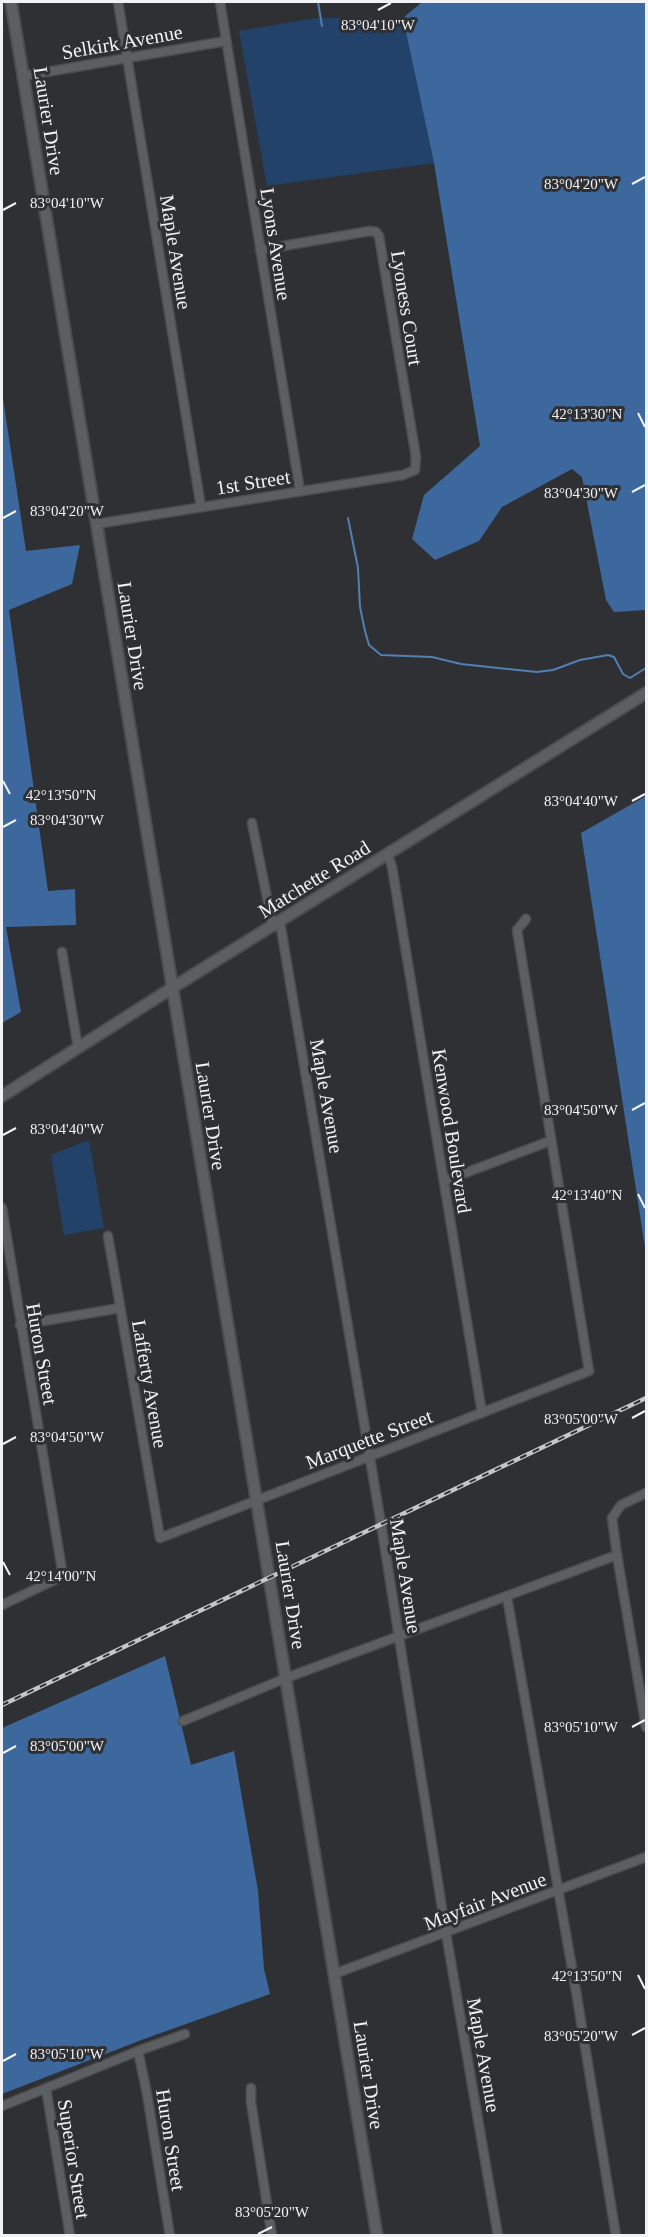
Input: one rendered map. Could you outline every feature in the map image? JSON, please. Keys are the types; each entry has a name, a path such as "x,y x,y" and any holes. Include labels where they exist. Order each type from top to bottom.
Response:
{"street":[{"name":"Laurier Drive","path":"11,2 377,2235"},
{"name":"Maple Avenue","path":"118,2 201,507"},
{"name":"Lyons Avenue","path":"220,2 300,491"},
{"name":"Selkirk Avenue","path":"23,76 226,41"},
{"name":"Lyoness Court","path":"260,250 370,231 376,232 416,457 415,470"},
{"name":"1st Street","path":"96,524 403,475 415,470"},
{"name":"Matchette Road","path":"2,1096 171,988 646,693"},
{"name":"Maple Avenue","path":"252,823 276,924 370,1456 446,1934 498,2235"},
{"name":"Kenwood Boulevard","path":"387,855 391,860 482,1413"},
{"path":"444,1181 550,1141 517,930 526,919"},
{"path":"62,952 78,1048"},
{"name":"Marquette Street","path":"160,1538 589,1371 550,1141"},
{"name":"Huron Street","path":"2,1208 63,1576 2,1605"},
{"name":"Lafferty Avenue","path":"108,1236 160,1538"},
{"path":"20,1325 120,1308"},
{"path":"646,1493 621,1505 612,1518 646,1727"},
{"path":"183,1721 286,1678 617,1556"},
{"path":"507,1597 616,2235"},
{"name":"Mayfair Avenue","path":"334,1974 446,1934 646,1857"},
{"path":"2,2106 185,2034"},
{"name":"Huron Street","path":"138,2051 170,2235"},
{"name":"Superior Street","path":"46,2088 70,2235"},
{"path":"251,2088 251,2102 272,2235"}],"shaded area":[{"path":"422,2 646,2 646,610 614,612 606,600 582,477 572,469 502,507 479,541 435,560 412,539 424,495 480,446 434,163 403,18"},
{"path":"316,18 403,18 434,163 267,186 239,31"},
{"path":"2,392 26,551 80,545 72,584 9,610 48,891 75,889 76,925 6,927 21,1012 2,1023"},
{"path":"646,796 646,1254 581,833"},
{"path":"89,1140 104,1228 64,1235 51,1155"},
{"path":"165,1656 191,1765 234,1751 258,1891 264,1969 270,1994 144,2039 2,2094 2,1728"}],"waterway":[{"path":"318,2 322,26"},
{"path":"348,518 358,568 360,607 365,631 369,645 381,655 432,657 461,664 537,672 608,655 614,657 623,674 630,678 646,668"}],"railway":[{"path":"2,1705 646,1398"}]}
